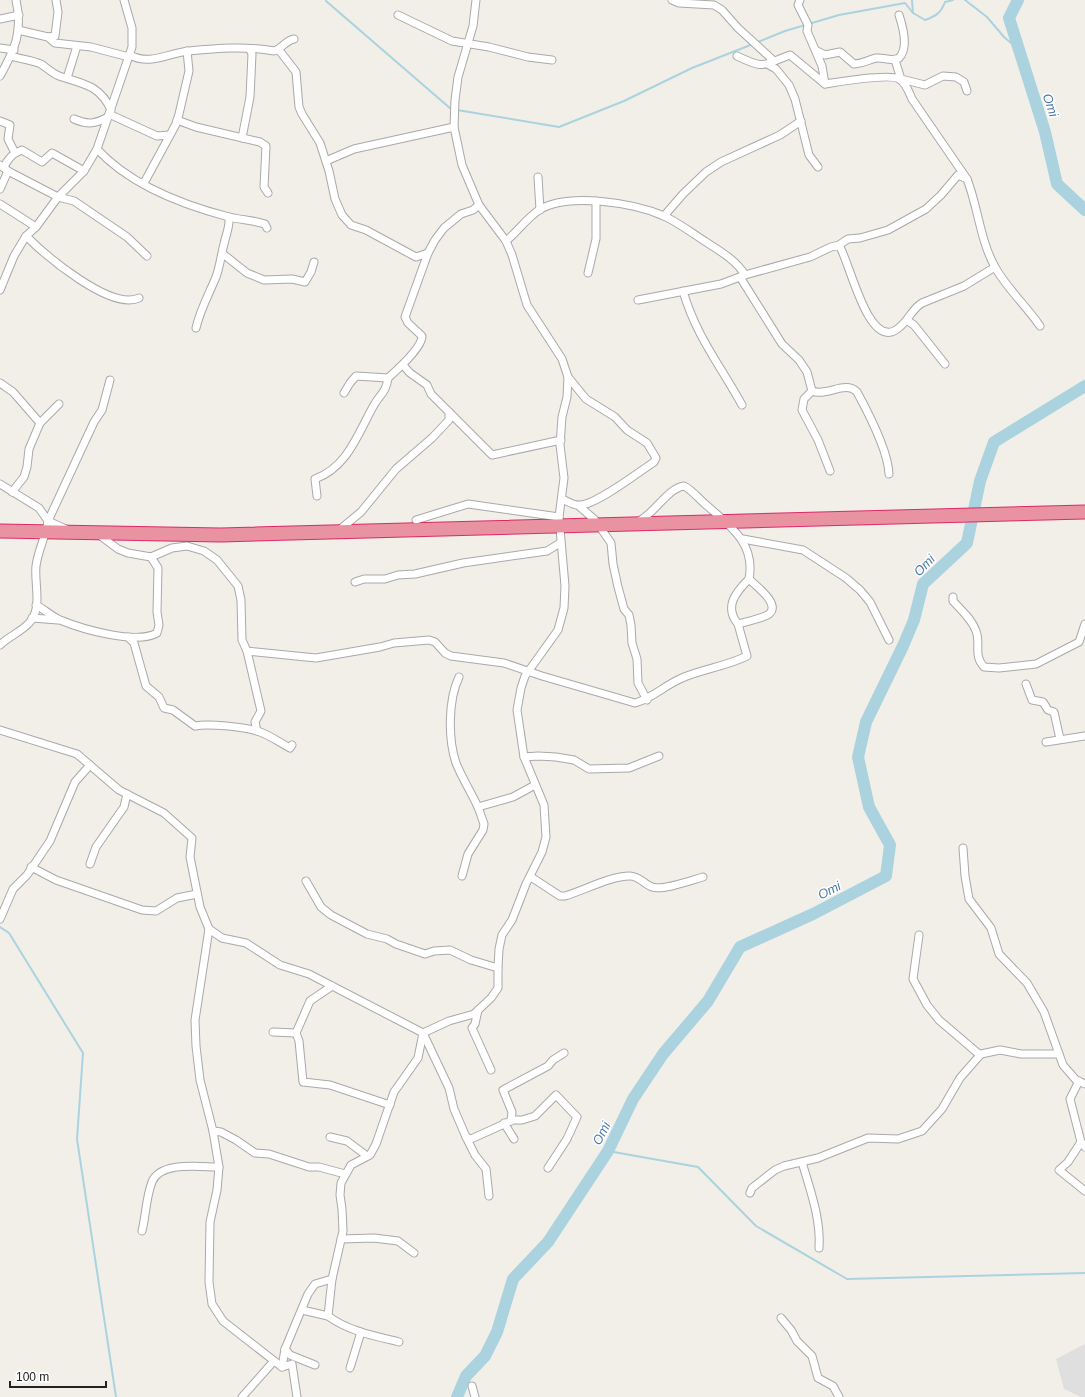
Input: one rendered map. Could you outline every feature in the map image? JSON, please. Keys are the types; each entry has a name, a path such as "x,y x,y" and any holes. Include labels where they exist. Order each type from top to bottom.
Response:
{"highway":[{"path":"0,531 221,535 1085,512"}],"street":[{"path":"0,76 12,53 18,30 19,15 16,0"},
{"path":"18,30 48,37 55,36 58,12 56,0"},
{"path":"1,286 14,256 26,236 36,227 58,197 84,171 97,149 130,56 132,28 124,0"},
{"path":"476,0 473,26 458,77 455,100 454,127 462,165 479,205 506,241 512,255 527,304 562,359 568,377 586,399 615,417 627,430 647,444 656,458 654,462 614,489 579,506"},
{"path":"672,0 679,3 714,5 722,10 771,63 789,85 795,99 809,156 818,167"},
{"path":"797,2 808,25 807,31 817,51 822,66 825,84"},
{"path":"0,19 19,15"},
{"path":"398,15 452,41 552,60"},
{"path":"817,51 825,55 840,52 854,64 868,63 876,58 895,60 901,56 904,39 899,15"},
{"path":"48,37 55,42 144,60 156,59 187,51 241,47 250,50 279,50 291,39 294,39"},
{"path":"67,78 77,46"},
{"path":"0,48 39,63 58,75 100,92 106,98 109,113"},
{"path":"242,138 250,97 252,54 250,50"},
{"path":"279,50 296,72 298,98 302,114 316,134 326,161 335,199 342,215 351,225 366,230 416,257 428,253"},
{"path":"144,183 177,120 189,71 187,51"},
{"path":"736,56 756,65 771,63 790,55 825,84 885,77 925,85 943,76 956,77 964,82 968,91"},
{"path":"895,60 900,79 907,87 912,99 967,179 973,195 985,240 995,266 1040,326"},
{"path":"74,119 86,124 96,124 109,113"},
{"path":"109,113 157,136 169,134"},
{"path":"177,120 196,127 260,142 266,146 264,187 268,193"},
{"path":"0,121 10,125 8,139 15,152"},
{"path":"664,216 683,194 706,172 720,162 780,135 801,121"},
{"path":"326,161 354,149 454,127"},
{"path":"97,149 106,160 124,173 176,200 229,217 254,220 264,224 267,228"},
{"path":"0,188 6,162 15,152 22,150 42,162 52,153 84,171"},
{"path":"4,168 58,197 74,201 127,237 147,256"},
{"path":"638,300 721,284 743,276 810,257 831,247 839,245 848,239 860,238 888,230 926,209 941,195 958,175 967,179"},
{"path":"538,177 540,210"},
{"path":"588,273 594,252 597,233 596,202"},
{"path":"506,241 540,210 564,203 596,202 629,205 664,216 715,247 739,266 743,276 782,344 799,360 807,372 812,391"},
{"path":"0,204 36,227"},
{"path":"317,496 315,479 324,476 346,456 374,403 387,389 388,378 418,349 422,336 408,323 405,317 428,253 444,228 461,214 473,210 479,205"},
{"path":"196,328 200,310 215,278 223,254 223,245 230,224 229,217"},
{"path":"26,236 70,271 105,294 118,299 132,301 139,298"},
{"path":"839,245 849,266 860,300 878,329 885,333 893,331 908,321 916,307 964,286 995,266"},
{"path":"223,254 247,273 264,280 292,279 305,282 311,272 314,262"},
{"path":"683,291 690,315 700,335 742,405"},
{"path":"908,321 914,325 946,364"},
{"path":"403,365 410,373 427,385 431,394 492,455 560,440"},
{"path":"344,393 356,376 388,378"},
{"path":"423,1033 449,1021 474,1014 491,998 498,988 499,949 502,935 512,920 526,884 531,877 542,852 546,837 544,805 524,757 517,710 525,676 558,630 564,608 565,586 560,543 559,517 564,478 560,440 562,417 567,397 568,377"},
{"path":"0,645 6,638 30,623 36,605 36,566 46,534 48,521 94,422 102,410 110,380"},
{"path":"0,383 12,392 40,423"},
{"path":"812,391 819,394 847,387 853,388 857,392 875,428 888,460 889,474"},
{"path":"812,391 804,399 802,410 818,440 830,471"},
{"path":"12,492 24,477 29,449 40,423 59,404"},
{"path":"328,538 361,512 396,469 449,420 449,412"},
{"path":"0,484 39,508 45,514 48,521 74,532 97,534 118,549 128,553 151,557 172,548 187,546 204,551 217,560 238,586 241,600 242,640 247,651 261,711 255,722 256,731"},
{"path":"595,520 615,527 638,522 648,516 674,490 684,486 743,539 803,550 846,578 860,590 870,602 889,640"},
{"path":"562,499 579,506 595,520 611,544 613,564 618,587 624,609 629,615 631,625 632,643 637,659 638,682 647,700"},
{"path":"416,520 468,504 559,517"},
{"path":"247,651 316,658 380,647 394,643 429,640 435,642 445,653 451,656 504,662 615,699 636,703 647,700 680,679 738,661 747,656 738,624 730,609 732,601 740,588 749,579 750,566 743,539"},
{"path":"355,582 364,579 385,579 398,575 415,574 463,563 547,551 560,543"},
{"path":"32,618 58,620 128,637 152,636 157,633 159,625 157,612 158,568 151,557"},
{"path":"738,624 768,615 772,610 772,605 769,600 749,579"},
{"path":"953,597 953,601 972,622 977,632 977,654 979,661 984,666 999,668 1036,664 1079,642 1085,624"},
{"path":"36,605 58,620"},
{"path":"128,637 134,643 146,686 159,697 164,708 173,710 195,726 208,724 256,731 290,748 292,745"},
{"path":"459,677 453,689 451,708 452,741 456,762 478,807 484,824 483,830 468,854 462,876"},
{"path":"1026,684 1032,700 1043,702 1048,710 1054,712 1060,739"},
{"path":"0,730 76,754 119,790 164,813 192,838 190,857 200,907 210,929 222,938 246,943 280,965 309,974 423,1033 449,1088 454,1109 466,1137 475,1155 486,1169 489,1196"},
{"path":"1046,742 1085,736"},
{"path":"524,757 556,757 574,760 589,769 629,768 659,756"},
{"path":"0,920 13,890 50,841 75,782 90,765"},
{"path":"478,807 513,797 535,785"},
{"path":"90,864 96,848 124,807 127,794"},
{"path":"963,848 965,876 969,898 991,928 1000,954 1027,983 1044,1012 1063,1065 1082,1083 1070,1099 1083,1144 1059,1170 1085,1191"},
{"path":"31,867 56,880 108,900 142,910 156,911 177,898 197,894"},
{"path":"531,877 560,896 565,896 610,880 631,876 640,878 652,887 660,888 703,877"},
{"path":"306,881 321,907 330,915 367,934 387,938 396,944 425,954 434,950 450,950 471,960 498,968"},
{"path":"210,929 195,1020 200,1080 213,1131 219,1167 217,1190 210,1222 209,1282 212,1304 223,1321 273,1362 282,1367 292,1364 297,1397"},
{"path":"919,935 913,979 927,1005 939,1020 980,1055"},
{"path":"332,986 310,1001 296,1033 299,1041 303,1082 330,1085 390,1105"},
{"path":"478,1010 477,1018 472,1028 491,1070"},
{"path":"273,1032 296,1033"},
{"path":"328,1316 332,1279 343,1231 340,1195 345,1174 351,1165 370,1155 376,1144 394,1092 418,1058 423,1033"},
{"path":"750,1193 752,1188 775,1170 835,1152 868,1138 898,1139 922,1131 942,1109 960,1078 980,1055 1000,1050 1021,1054 1059,1054"},
{"path":"514,1140 507,1122 512,1112 503,1090 548,1066 553,1060 564,1053"},
{"path":"466,1137 471,1139 507,1122 529,1119 535,1116 556,1095 577,1117 567,1139 548,1168"},
{"path":"213,1131 221,1132 236,1140 255,1154 269,1154 302,1165 319,1167 345,1174"},
{"path":"330,1137 347,1141 367,1156"},
{"path":"802,1162 814,1195 819,1233 819,1248"},
{"path":"142,1231 153,1181 158,1174 165,1169 186,1166 219,1167"},
{"path":"341,1239 374,1238 398,1241 414,1253"},
{"path":"282,1367 285,1349 308,1294 315,1284 332,1279"},
{"path":"302,1310 328,1316 336,1322 361,1332 399,1342"},
{"path":"781,1318 791,1330 797,1341 812,1356 818,1378 833,1386 839,1397"},
{"path":"350,1368 361,1332"},
{"path":"285,1349 290,1355 315,1365"},
{"path":"242,1397 273,1362"},
{"path":"472,1386 475,1397"}],"shaded area":[{"path":"1085,1344 1085,1397 1081,1397 1064,1389 1056,1359"}],"waterway":[{"path":"912,0 913,13"},
{"path":"758,42 785,31 839,15 905,3 913,13 925,20 938,14 945,2 953,0"},
{"path":"965,0 987,17 1004,37 1017,48"},
{"name":"Omi","path":"1018,0 1009,18 1045,132 1057,184 1085,210"},
{"path":"326,1 451,109"},
{"path":"457,110 559,127 624,101 692,68 753,44"},
{"name":"Omi","path":"457,1397 466,1376 485,1356 497,1332 513,1279 548,1242 608,1151 633,1099 663,1054 708,1001 740,947 813,914 886,876 890,845 869,807 858,757 866,722 914,620 923,584 967,543 980,481 994,442 1085,386"},
{"path":"0,927 9,933 83,1053 77,1139 116,1397"},
{"path":"608,1151 698,1167 756,1226 847,1279 1085,1273"}]}
